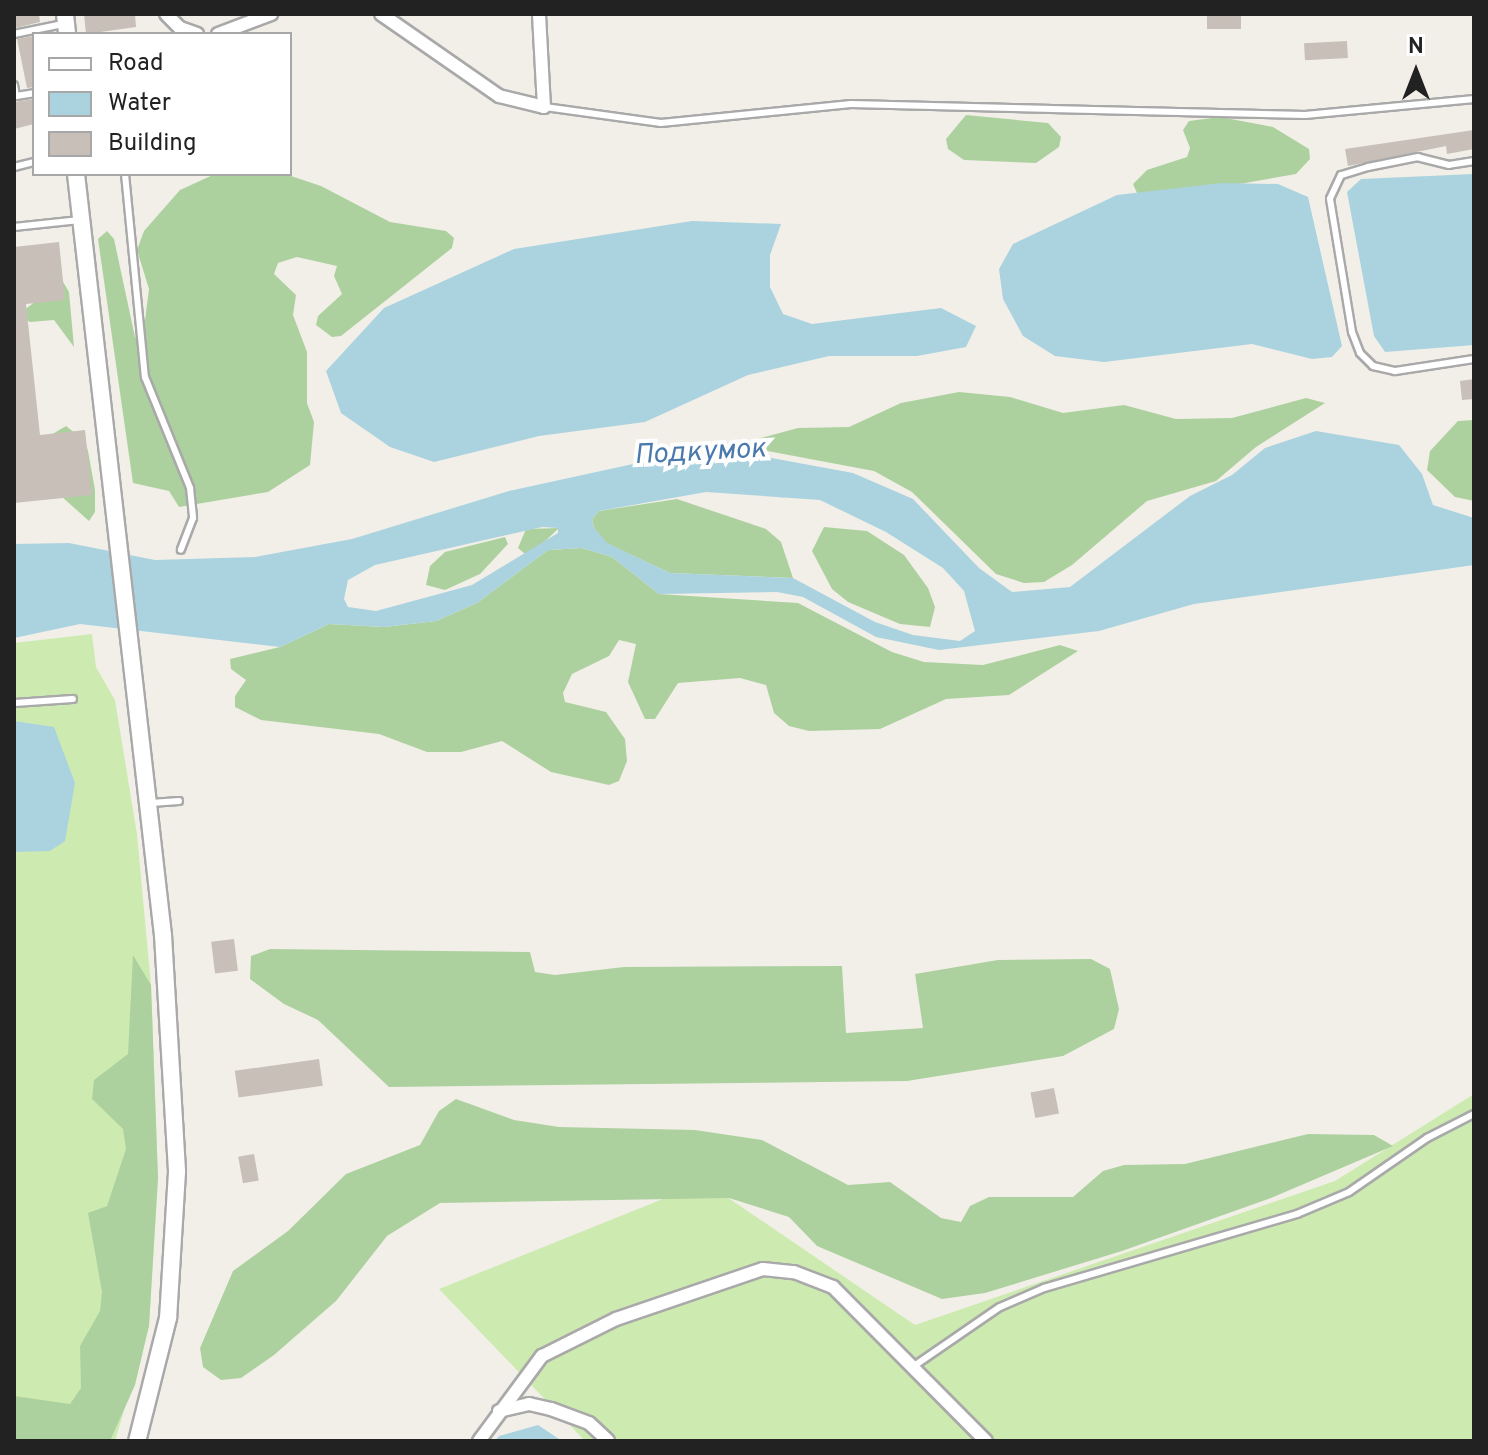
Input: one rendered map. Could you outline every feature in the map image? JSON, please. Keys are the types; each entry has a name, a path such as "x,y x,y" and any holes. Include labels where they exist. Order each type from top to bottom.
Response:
{"street":[{"path":"166,14 180,28 191,32"},
{"path":"223,32 271,14"},
{"path":"381,14 499,96 544,107 539,14"},
{"path":"76,176 163,935 177,1172 168,1318 137,1441"},
{"path":"479,1441 542,1356 616,1319 763,1269 794,1272 833,1287 986,1441"},
{"path":"499,1411 529,1404 551,1409 589,1423 608,1441"}],"lane":[{"path":"14,34 66,24"},
{"path":"14,85 16,96 32,93"},
{"path":"544,107 661,123 851,104 1305,115 1474,99"},
{"path":"1474,161 1449,165 1418,157 1368,167 1341,175 1330,199 1352,332 1360,353 1373,366 1395,371 1474,359"},
{"path":"125,176 145,377 190,488 193,518 181,550"},
{"path":"14,227 80,220"},
{"path":"14,703 73,699"},
{"path":"148,804 179,801"},
{"path":"911,1368 1000,1307 1044,1288 1297,1214 1349,1192 1427,1138 1474,1114"}],"green space":[{"path":"966,115 1048,123 1061,137 1059,147 1036,163 964,160 948,149 946,139"},
{"path":"1220,117 1273,127 1309,149 1310,159 1296,174 1206,190 1137,193 1133,184 1147,170 1187,157 1190,148 1183,130 1189,121"},
{"path":"211,176 291,176 321,186 390,222 446,231 454,238 452,248 341,336 332,337 316,325 318,316 342,294 334,276 337,266 297,257 278,263 274,274 296,295 293,315 307,352 307,403 314,422 310,465 268,492 179,507 169,491 133,483 98,239 107,231 114,239 135,337 143,336 149,289 137,250 144,231 180,190"},
{"path":"59,275 69,292 74,347 54,320 30,322 18,315 50,290"},
{"path":"959,392 1010,397 1063,413 1124,405 1176,419 1232,418 1306,398 1325,403 1256,447 1216,481 1147,501 1072,565 1044,582 1024,583 996,574 912,492 874,471 735,445 798,428 849,427 901,403"},
{"path":"1474,420 1474,501 1455,497 1427,470 1430,451 1458,421"},
{"path":"66,426 85,441 88,451 95,490 95,512 89,521 52,488 39,442"},
{"path":"677,499 766,529 781,542 793,578 670,573 606,543 594,528 592,519 599,511"},
{"path":"824,527 867,531 904,555 928,588 935,607 930,627 900,624 848,602 832,589 812,551"},
{"path":"559,528 538,548 525,554 518,548 526,529"},
{"path":"505,537 508,544 480,574 445,590 426,585 430,566 445,552"},
{"path":"582,548 612,557 659,594 798,603 892,652 924,662 983,665 1060,645 1078,651 1009,695 946,699 880,729 809,731 789,726 774,713 766,685 740,678 678,683 655,719 645,719 628,682 636,644 619,640 609,656 572,674 563,693 565,702 606,712 625,739 627,761 619,781 609,785 551,772 502,741 461,752 427,752 379,734 261,720 235,707 235,696 246,680 231,669 230,659 280,647 329,624 384,627 436,621 477,603 548,550"},
{"path":"92,634 96,667 115,700 137,834 151,985 158,1178 149,1326 115,1441 14,1441 14,643"},
{"path":"270,949 530,952 535,972 555,975 624,967 842,966 846,1033 923,1028 915,974 998,960 1091,959 1110,969 1119,1009 1114,1029 1063,1056 907,1081 389,1087 318,1020 284,1004 250,979 251,956"},
{"path":"133,955 151,985 158,1178 149,1326 135,1385 110,1441 14,1440 14,1396 70,1404 81,1388 80,1346 100,1311 102,1292 88,1213 107,1206 126,1149 123,1129 92,1099 94,1080 128,1054"},
{"path":"1474,1094 1474,1441 585,1441 439,1289 705,1182 915,1325 1335,1181"},
{"path":"456,1099 514,1120 559,1127 695,1130 762,1140 848,1185 890,1182 941,1218 961,1222 970,1206 989,1197 1073,1197 1103,1171 1124,1165 1185,1164 1308,1134 1374,1135 1393,1146 1271,1198 1122,1251 985,1293 942,1299 817,1246 789,1217 729,1198 440,1203 387,1236 336,1301 274,1355 241,1378 221,1380 203,1367 200,1348 233,1271 288,1231 346,1174 420,1145 439,1111"}],"water":[{"path":"1474,174 1474,345 1385,352 1374,336 1347,192 1361,179"},
{"path":"1222,183 1278,184 1308,197 1342,346 1332,357 1312,359 1252,344 1104,362 1055,356 1023,336 1003,299 999,269 1013,244 1117,195"},
{"path":"692,221 781,224 770,255 770,287 783,314 812,324 941,308 976,326 966,347 917,356 829,356 748,375 645,422 539,436 434,462 390,447 341,413 326,371 384,308 514,249"},
{"path":"1316,431 1399,445 1422,474 1433,505 1474,518 1474,565 1194,604 1099,631 939,650 876,637 803,597 777,592 659,594 612,557 582,548 548,550 477,603 436,621 384,627 329,624 280,647 80,624 14,638 14,544 69,543 155,560 255,557 352,539 509,491 633,464 760,456 853,473 913,499 979,568 1012,592 1070,587 1190,496 1232,475 1265,448","holes":["706,492 820,500 886,532 943,568 964,591 975,631 960,641 913,635 875,622 793,578 670,573 607,543 594,528 592,519 599,511","542,527 558,528 558,533 472,585 376,611 348,607 344,599 348,580 375,565"]},
{"path":"14,721 54,727 75,783 65,841 50,851 14,852"},
{"path":"538,1425 562,1441 495,1441 499,1436"}],"building":[{"path":"14,14 39,14 40,22 15,28"},
{"path":"84,14 135,14 136,27 86,32"},
{"path":"1207,14 1241,14 1241,29 1207,29"},
{"path":"32,36 32,87 27,88 17,39"},
{"path":"1347,41 1348,58 1305,60 1304,43"},
{"path":"32,99 32,124 14,129 14,102"},
{"path":"1474,130 1474,149 1447,154 1446,146 1348,166 1345,149"},
{"path":"59,242 65,300 26,304 40,435 85,430 92,495 14,503 14,247"},
{"path":"1474,379 1474,399 1462,400 1460,381"},
{"path":"234,939 238,971 215,974 211,942"},
{"path":"319,1059 323,1086 239,1098 235,1071"},
{"path":"1054,1088 1059,1114 1035,1118 1030,1093"},
{"path":"254,1154 259,1181 243,1183 238,1157"}],"water label":[{"name":"Подкумок","path":"700,453"}]}
